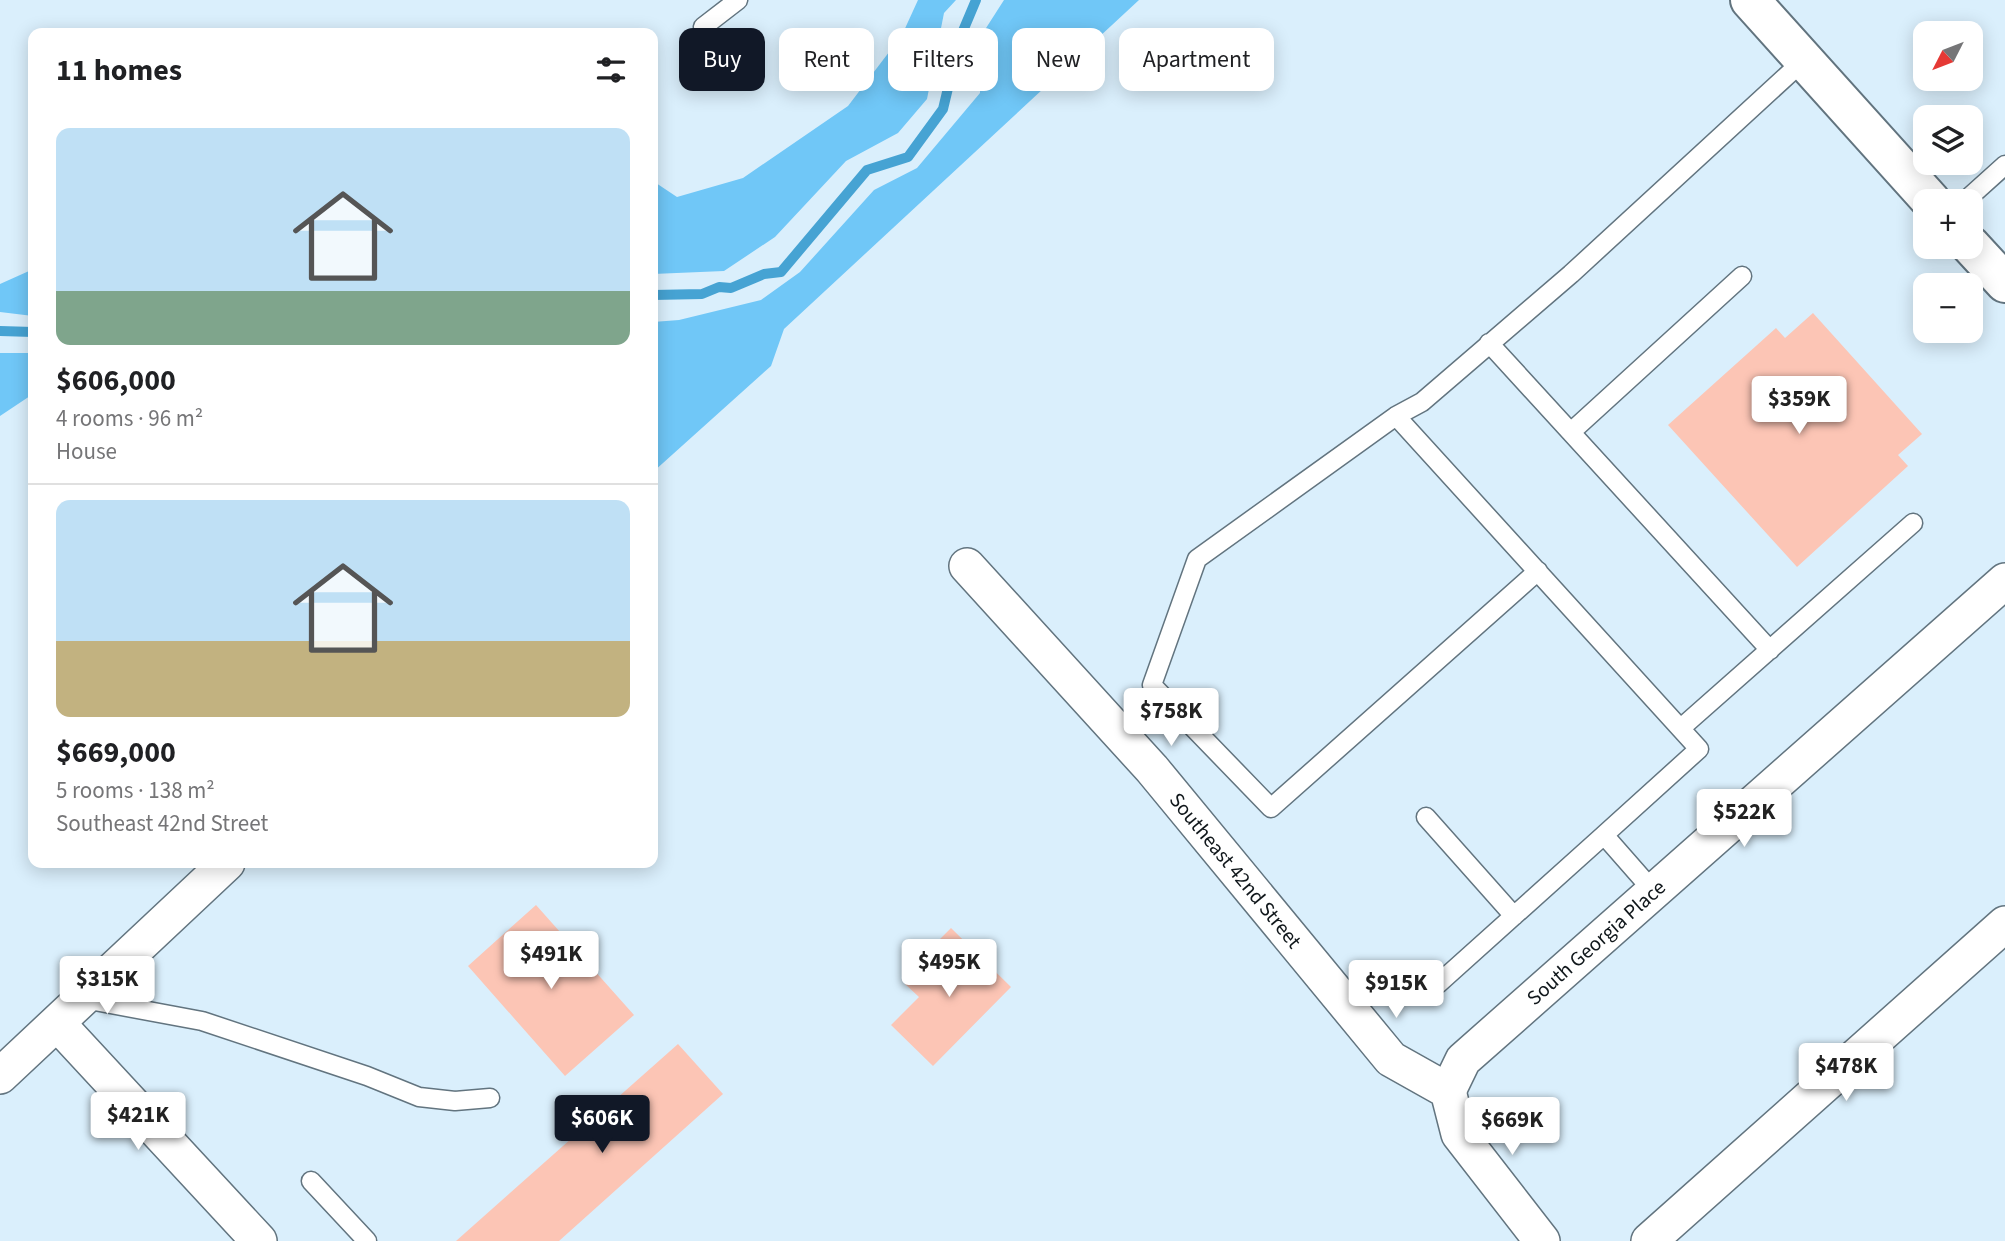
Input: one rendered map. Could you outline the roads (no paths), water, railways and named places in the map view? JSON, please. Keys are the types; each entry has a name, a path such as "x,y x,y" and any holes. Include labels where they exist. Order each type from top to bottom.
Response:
{"main road":[{"path":"1750,0 1920,189"},
{"path":"1983,259 2005,283"}],"street":[{"name":"Southeast 42nd Street","path":"967,566 1152,769 1391,1059 1448,1091"},
{"name":"South Georgia Place","path":"1448,1091 1463,1060 2005,580"},
{"path":"0,1076 222,868"},
{"path":"1649,1241 2005,924"},
{"path":"58,1024 259,1241"},
{"path":"1448,1091 1459,1134 1530,1236"}],"lane":[{"path":"704,27 738,0"},
{"path":"1538,571 1271,808 1152,685 1196,559 1396,416 1422,402 1571,274 1804,60"},
{"path":"1978,189 2005,165"},
{"path":"1571,432 1742,276"},
{"path":"1489,343 1770,650"},
{"path":"1396,416 1699,749 1438,984"},
{"path":"1681,729 1913,523"},
{"path":"1426,817 1514,916"},
{"path":"1604,835 1654,892"},
{"path":"84,999 212,1024 419,1097 454,1101 490,1098"},
{"path":"311,1181 367,1241"}],"waterway":[{"path":"658,295 702,294 719,287 731,288 764,274 781,272 867,170 908,157 943,109 960,38 976,0"},
{"path":"0,331 28,332"}]}
